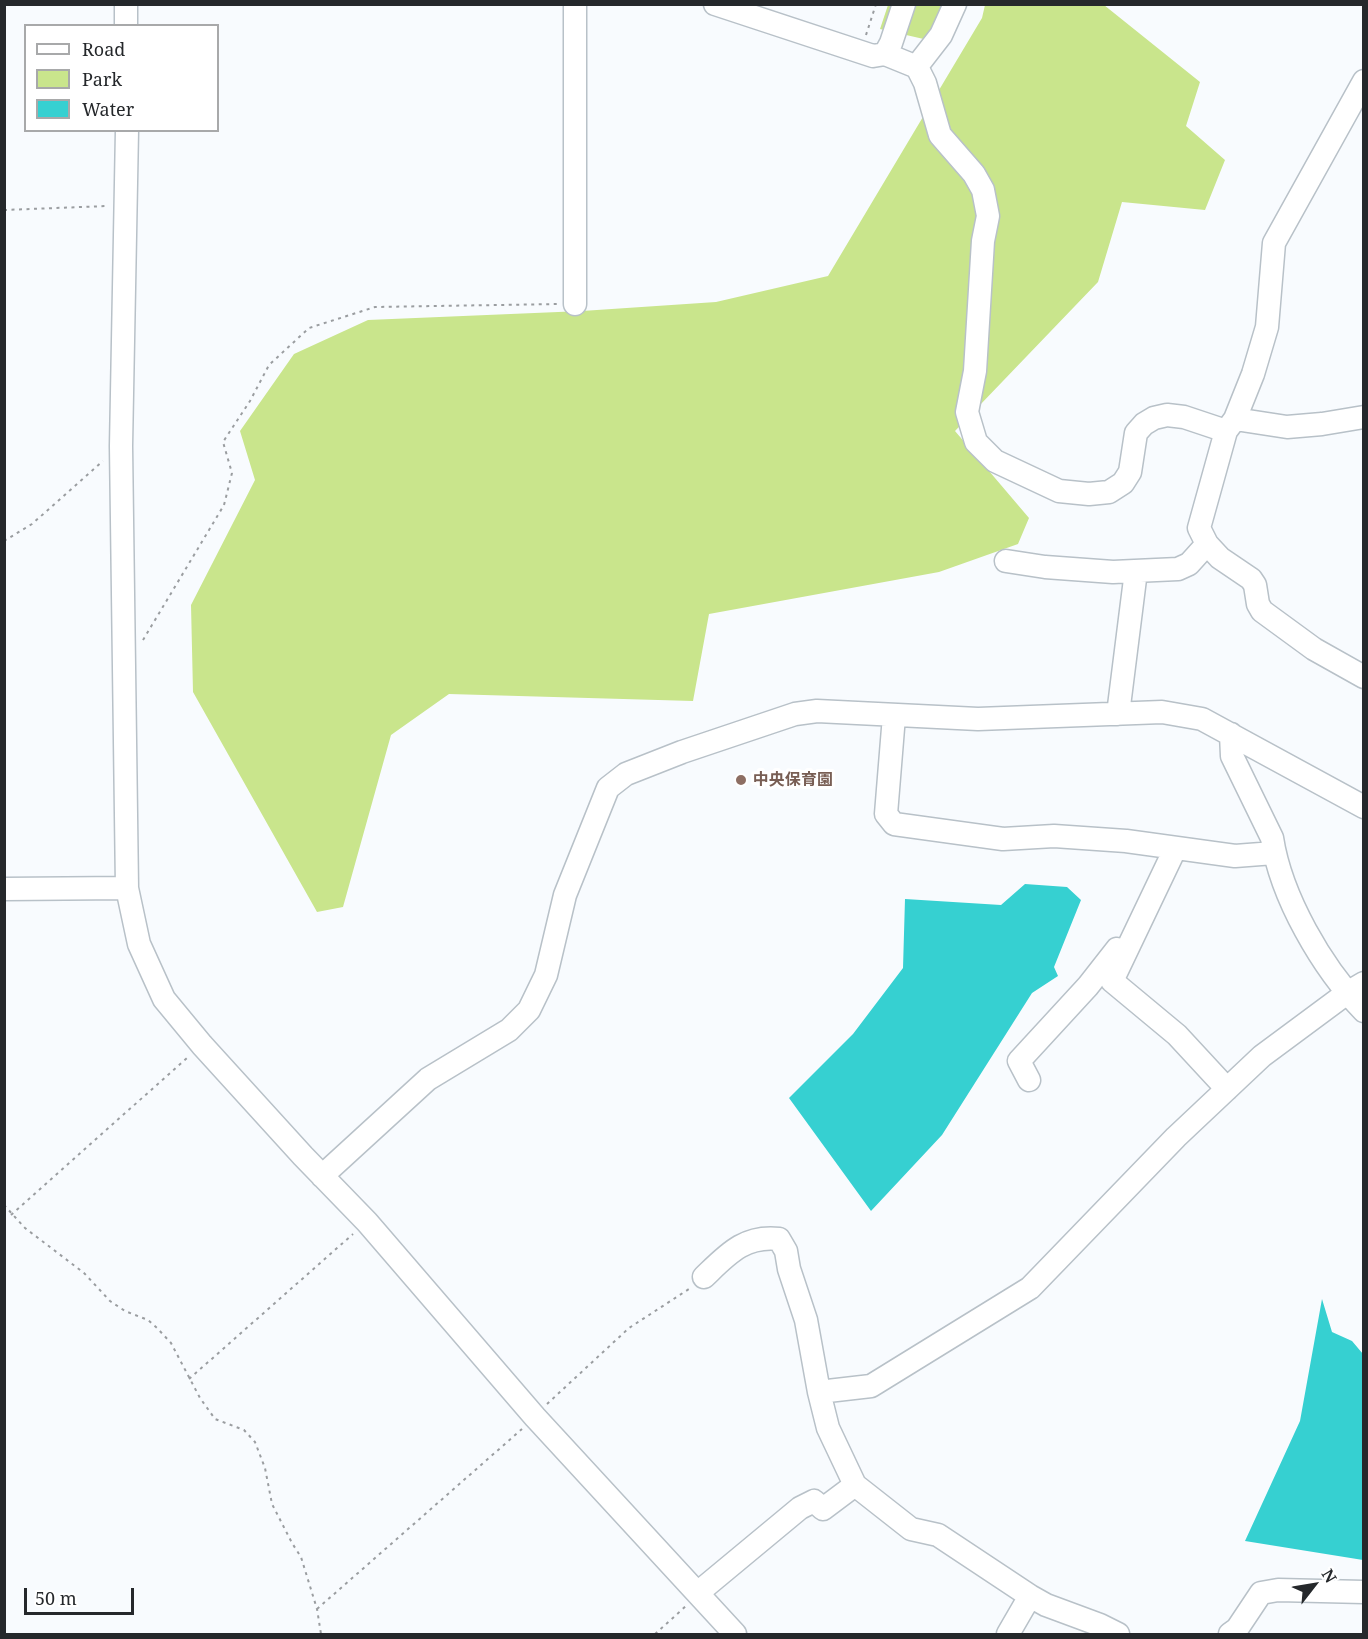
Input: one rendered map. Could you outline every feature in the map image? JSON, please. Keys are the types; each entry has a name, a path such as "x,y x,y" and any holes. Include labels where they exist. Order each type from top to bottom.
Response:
{"street":[{"path":"126,4 126,24"},
{"path":"575,4 576,304"},
{"path":"714,4 873,56 885,54 917,66 925,83 940,135 974,174 983,190 988,216 983,241 975,370 967,412 976,442 995,461 1059,491 1089,494 1109,492 1123,483 1130,472 1136,433 1154,418 1167,415 1231,425 1287,427 1364,417"},
{"path":"885,54 891,43 903,4"},
{"path":"917,66 941,35 955,4"},
{"path":"1364,81 1274,243 1267,327 1231,425 1201,518 1200,528 1207,544 1220,558 1251,579 1255,585 1258,604 1262,611 1314,649 1364,677"},
{"path":"126,132 127,205 122,446 127,888 139,944 164,999 202,1046 322,1176 368,1222 535,1417 735,1635"},
{"path":"1006,561 1056,568 1113,572 1178,569 1189,564 1207,544"},
{"path":"1118,714 1136,571"},
{"path":"322,1176 428,1079 509,1030 529,1010 546,975 565,895 608,788 626,774 663,759 795,714 817,711 978,720 1162,712 1202,719 1364,807"},
{"path":"894,716 886,814 894,824 1003,839 1054,836 1126,841 1235,856 1274,853"},
{"path":"1231,734 1232,756 1272,838 1274,853 1296,909 1323,961 1355,988 1364,1011"},
{"path":"1175,849 1112,981 1177,1035 1227,1089"},
{"path":"4,889 127,888"},
{"path":"1029,1080 1019,1061 1088,986 1140,923"},
{"path":"819,1392 871,1386 1030,1288 1176,1137 1262,1056 1355,988"},
{"path":"704,1277 732,1250 753,1240 779,1239 786,1251 789,1269 806,1320 828,1428 855,1485 911,1529 938,1534 1030,1596 1047,1605 1100,1625 1118,1635"},
{"path":"699,1595 706,1586 800,1508 814,1501 823,1509 855,1485"},
{"path":"1230,1635 1237,1629 1261,1593 1278,1590 1364,1592"},
{"path":"1008,1635 1030,1596"}],"path":[{"path":"861,52 876,4"},
{"path":"4,210 127,205"},
{"path":"143,640 224,505 232,473 223,442 250,401 269,365 309,328 375,307 576,304"},
{"path":"4,541 32,524 122,446"},
{"path":"11,1215 202,1046"},
{"path":"4,1206 25,1228 84,1273 110,1302 147,1320 157,1328 171,1343 189,1379 215,1419 244,1430 255,1442 265,1468 272,1504 301,1557 317,1609 321,1635"},
{"path":"189,1379 368,1222"},
{"path":"317,1609 535,1417 629,1328 675,1299 704,1277"},
{"path":"655,1635 699,1595"}],"green space":[{"path":"888,5 964,5 928,40 880,29"},
{"path":"985,5 1104,5 1200,82 1186,126 1225,160 1205,210 1122,202 1098,282 955,431 1029,518 1018,544 939,572 709,614 693,701 449,694 391,735 343,907 317,912 193,692 191,605 255,480 240,431 294,354 368,320 582,311 716,302 828,276 982,18"}],"water":[{"path":"1025,884 1067,887 1081,900 1054,967 1058,976 1032,993 942,1135 871,1211 789,1098 853,1034 903,968 905,899 1001,905"},
{"path":"1322,1299 1332,1332 1352,1341 1363,1354 1363,1560 1245,1541 1300,1421"}],"place":[{"name":"中央保育園","path":"741,780"}]}
